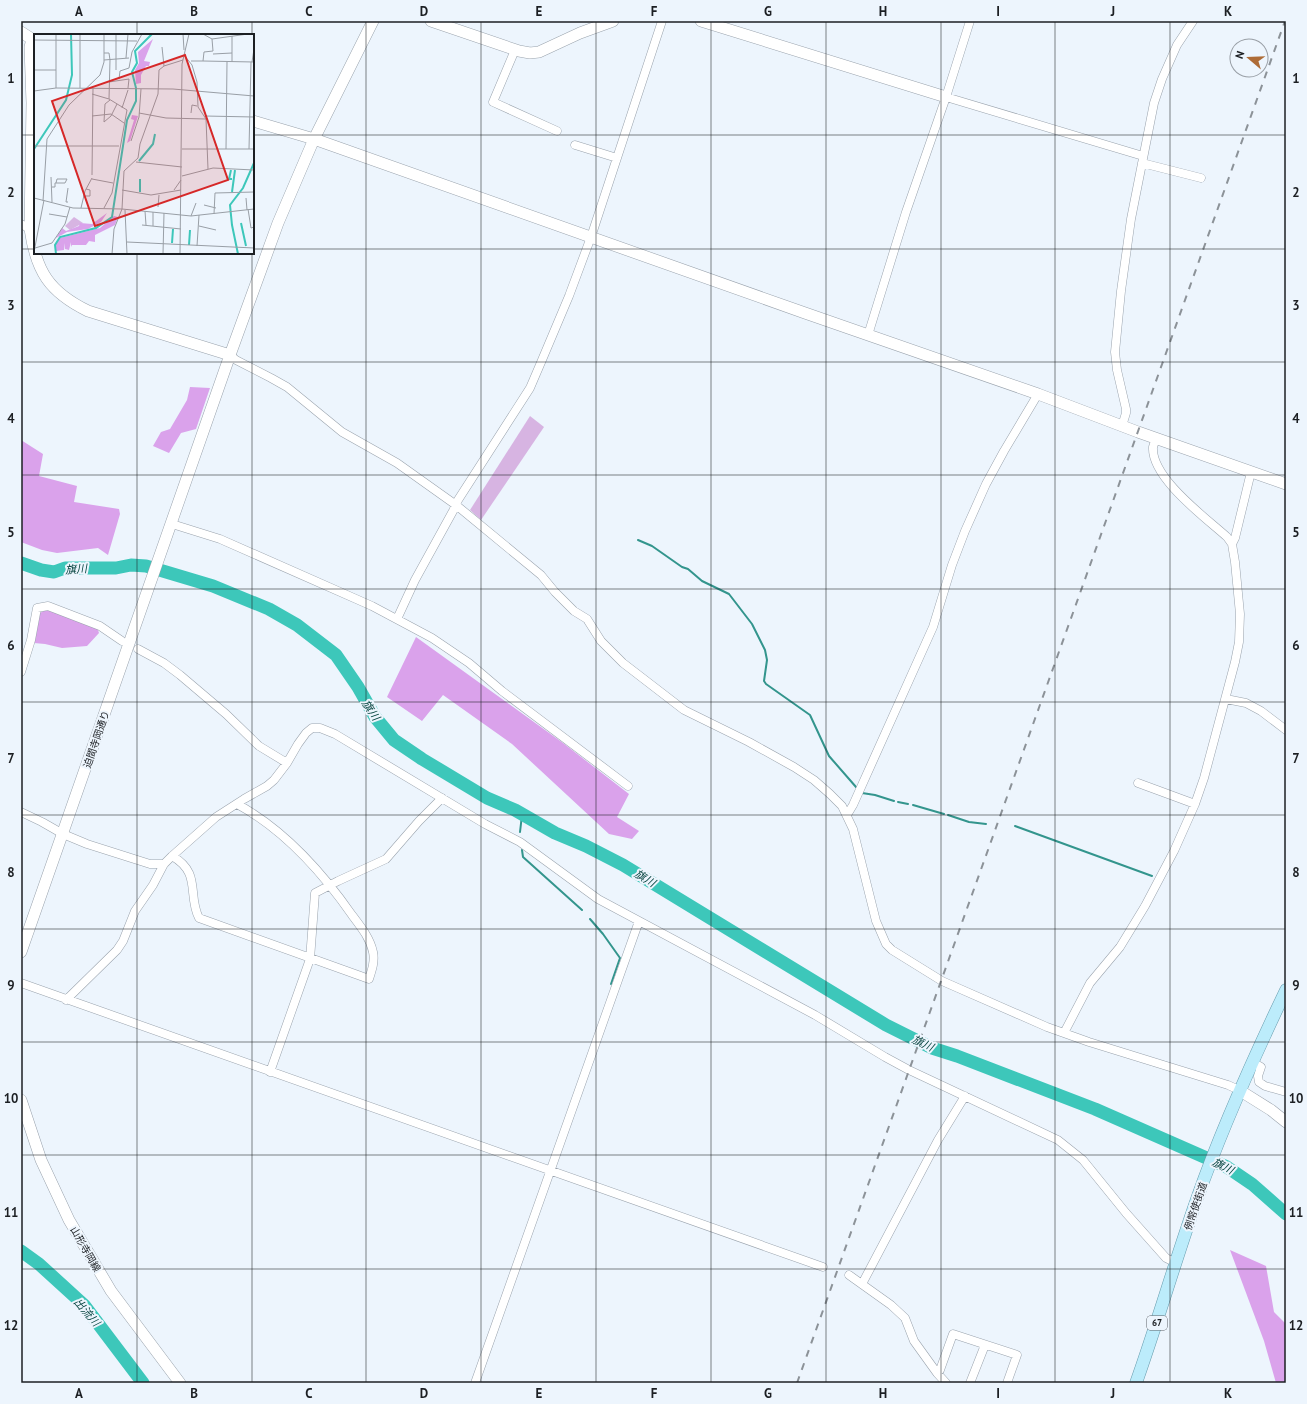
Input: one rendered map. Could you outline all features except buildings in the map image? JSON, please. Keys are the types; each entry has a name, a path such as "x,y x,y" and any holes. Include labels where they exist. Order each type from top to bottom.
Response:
{"main road":[{"name":"例幣使街道","path":"1136,1383 1198,1195 1237,1095 1286,990"}],"street":[{"name":"迫間寺岡通り","path":"21,952 230,355 278,223 314,139 373,21"},
{"path":"430,21 515,50 530,53 539,52 580,33 613,21"},
{"path":"398,620 415,580 456,505 477,469 530,388 569,296 591,237 662,21"},
{"path":"701,21 1201,178"},
{"path":"868,335 906,212 946,97 970,21"},
{"path":"1122,426 1126,409 1117,370 1115,352 1128,237 1154,103 1162,79 1177,45 1192,21"},
{"path":"21,32 33,40 30,48 32,103 25,227 34,252"},
{"path":"515,50 493,102 558,131"},
{"path":"254,121 314,139 1038,394 1122,426 1286,484"},
{"path":"575,145 617,158"},
{"path":"35,254 39,266 46,278 58,292 72,303 88,311 230,355 236,360 283,384 342,432 397,463 456,505 541,575 574,611 587,619 601,641 623,663 684,710 749,742 814,780 842,806 855,835 857,849 876,921 886,944 892,950 942,981 1064,1033 1228,1085 1237,1095 1266,1106 1286,1122"},
{"path":"846,815 853,805 933,627 952,565 973,514 1004,451 1038,394"},
{"path":"1064,1033 1090,983 1120,947 1167,866 1195,804 1214,747 1236,662 1240,628 1235,562 1232,544 1227,537 1187,502 1170,484 1156,458 1153,446 1156,438"},
{"path":"1232,544 1235,538 1251,472"},
{"path":"171,525 220,539 365,603 432,638 469,663 502,691 628,786"},
{"path":"21,672 31,640 37,608 48,606 100,626 122,641"},
{"path":"138,649 164,663 180,674 226,714 259,746 287,764"},
{"path":"1226,699 1246,703 1286,730"},
{"path":"66,1000 117,950 123,941 135,911 153,885 164,864 216,817 267,786 274,780 287,764 306,733 312,728 320,728 335,734 412,782 485,824 520,842 598,899 815,1015 885,1058 1058,1140 1083,1160 1126,1213 1166,1258 1176,1263"},
{"path":"1138,783 1195,804"},
{"path":"270,1072 310,959 315,893 386,859 419,821 442,798"},
{"path":"172,856 183,864 189,872 192,880 195,906 199,918 369,979 374,956 370,942 366,934 330,885 294,847 273,828 250,811 237,804"},
{"path":"21,812 63,834 87,844 150,864 164,864"},
{"path":"475,1383 639,921"},
{"path":"21,983 823,1267"},
{"path":"1252,1062 1261,1067 1258,1082 1265,1086 1286,1092"},
{"path":"862,1284 938,1140 965,1096"},
{"name":"山形寺岡線","path":"21,1100 42,1160 69,1220 111,1291 180,1383"},
{"path":"849,1275 891,1305 905,1318 914,1341 946,1383"},
{"path":"937,1373 940,1370 953,1334 1017,1355 1007,1383"},
{"path":"970,1383 985,1345"}],"shaded area":[{"path":"190,387 210,388 196,429 181,433 169,453 153,446 161,432 170,429 187,400"},
{"path":"530,416 544,427 481,520 470,510"},
{"path":"21,440 43,454 39,476 77,486 74,502 119,509 120,514 108,555 98,548 57,553 42,550 21,542"},
{"path":"51,609 97,627 99,633 87,646 62,648 34,643 40,613"},
{"path":"416,637 563,743 629,794 617,817 639,831 632,839 609,834 512,744 443,695 422,721 387,697"},
{"path":"1230,1250 1266,1266 1274,1312 1286,1324 1286,1383 1276,1383 1264,1341"}],"waterway":[{"path":"638,540 652,546 682,567 688,569 702,581 729,594 752,624 765,650 767,660 764,681 766,684 810,715 829,756 856,787"},
{"name":"旗川","path":"21,563 41,570 54,572 65,568 116,568 131,565 146,566 213,586 269,609 297,625 336,655 358,687 375,717 394,740 422,759 487,798 515,810 555,833 586,846 623,865 886,1025 932,1048 957,1056 1095,1109 1227,1167 1252,1184 1286,1214"},
{"path":"862,793 875,795 894,801"},
{"path":"898,802 908,804"},
{"path":"913,805 944,814"},
{"path":"520,832 522,815"},
{"path":"948,815 969,822 986,824"},
{"path":"1015,826 1152,876"},
{"path":"522,850 523,857 582,910"},
{"path":"590,919 620,958 611,984"},
{"name":"出流川","path":"21,1251 39,1264 84,1305 143,1383"}],"railway":[{"path":"797,1383 1285,21"}]}
